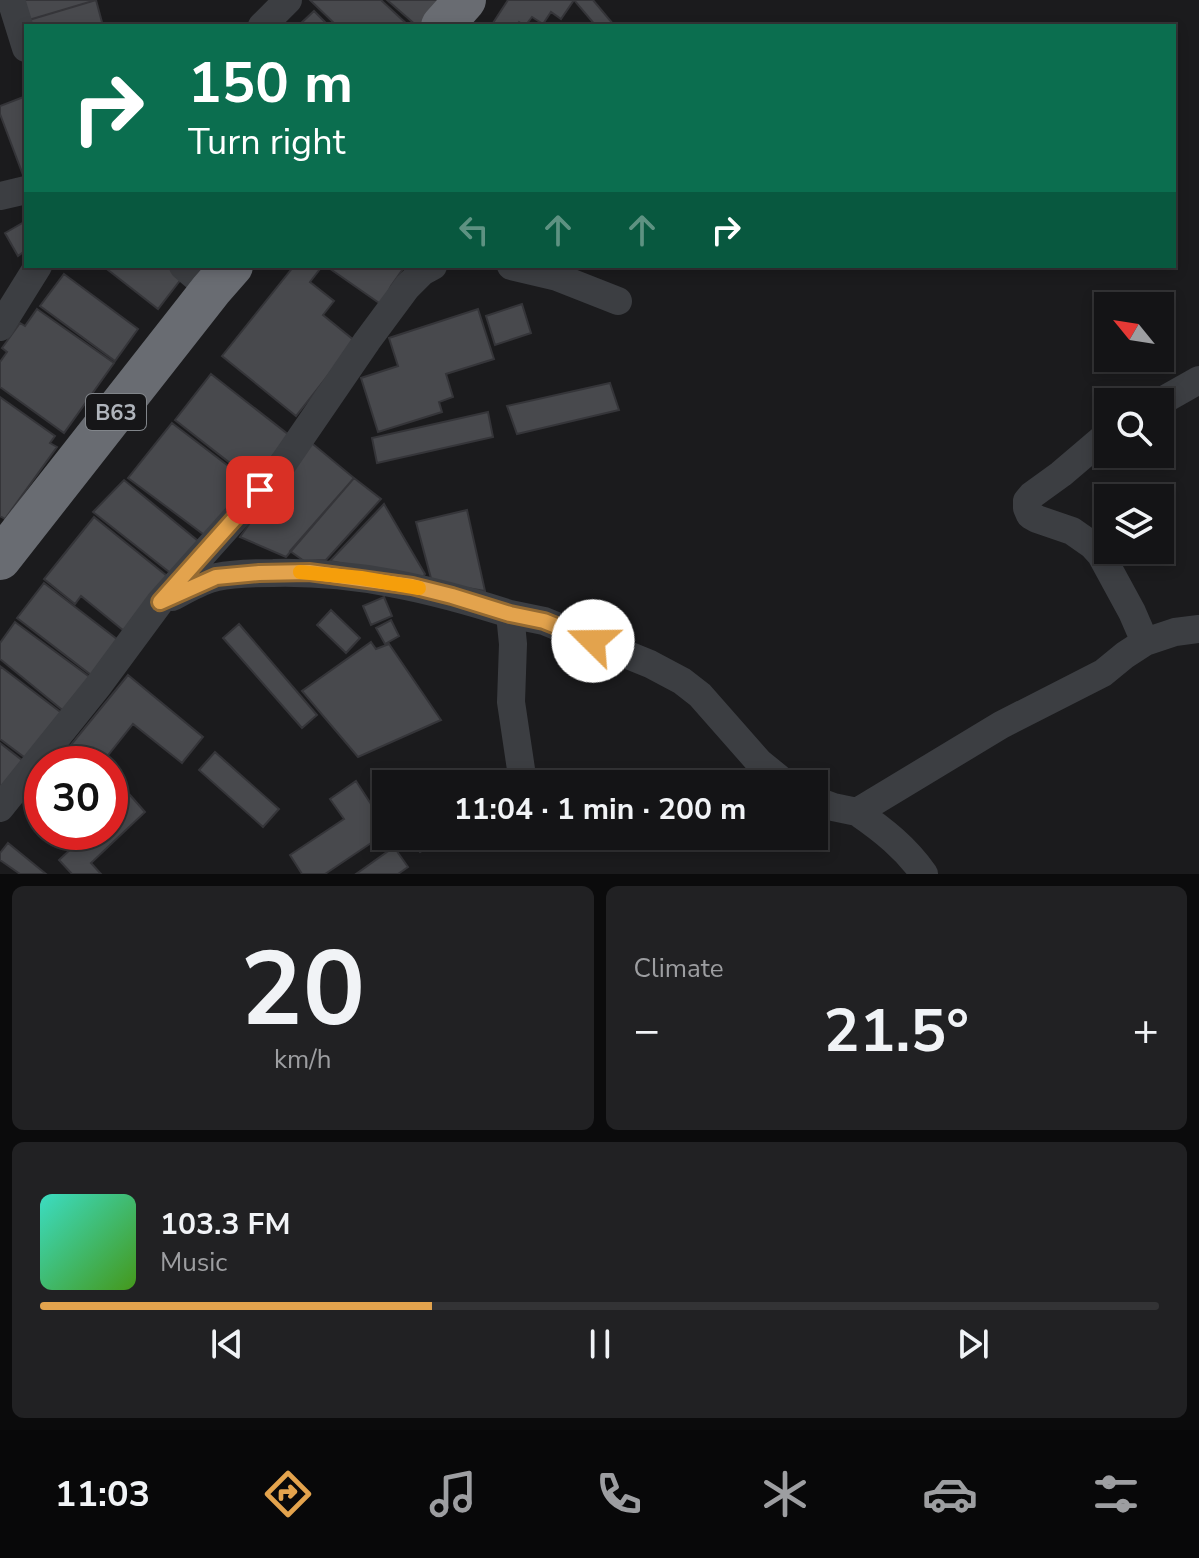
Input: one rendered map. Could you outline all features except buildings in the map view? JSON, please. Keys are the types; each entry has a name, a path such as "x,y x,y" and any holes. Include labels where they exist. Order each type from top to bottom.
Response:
{"highway":[{"path":"444,24 465,0"},
{"name":"B63","path":"0,559 209,274"}],"street":[{"path":"11,0 24,42"},
{"path":"264,24 288,0"},
{"path":"0,196 24,190"},
{"path":"0,327 37,268"},
{"path":"0,808 98,686 160,602 280,468 407,287 429,268"},
{"path":"519,268 557,277 618,301"},
{"path":"1174,394 1199,380"},
{"path":"1094,446 1032,495 1027,501 1027,508 1030,515 1037,519 1072,531 1101,555 1145,642"},
{"path":"160,602 216,577 309,572 412,586 544,621 650,664 682,681 700,695 769,770"},
{"path":"510,614 513,644 511,702 521,770"},
{"path":"857,812 1001,725 1103,673 1145,642 1175,632 1199,629"},
{"path":"828,805 857,812 888,833 924,874"}],"slow traffic":[{"path":"300,572 419,588"}],"route":[{"path":"260,490 160,602 216,577 309,572 412,586 544,621 593,641"}]}
